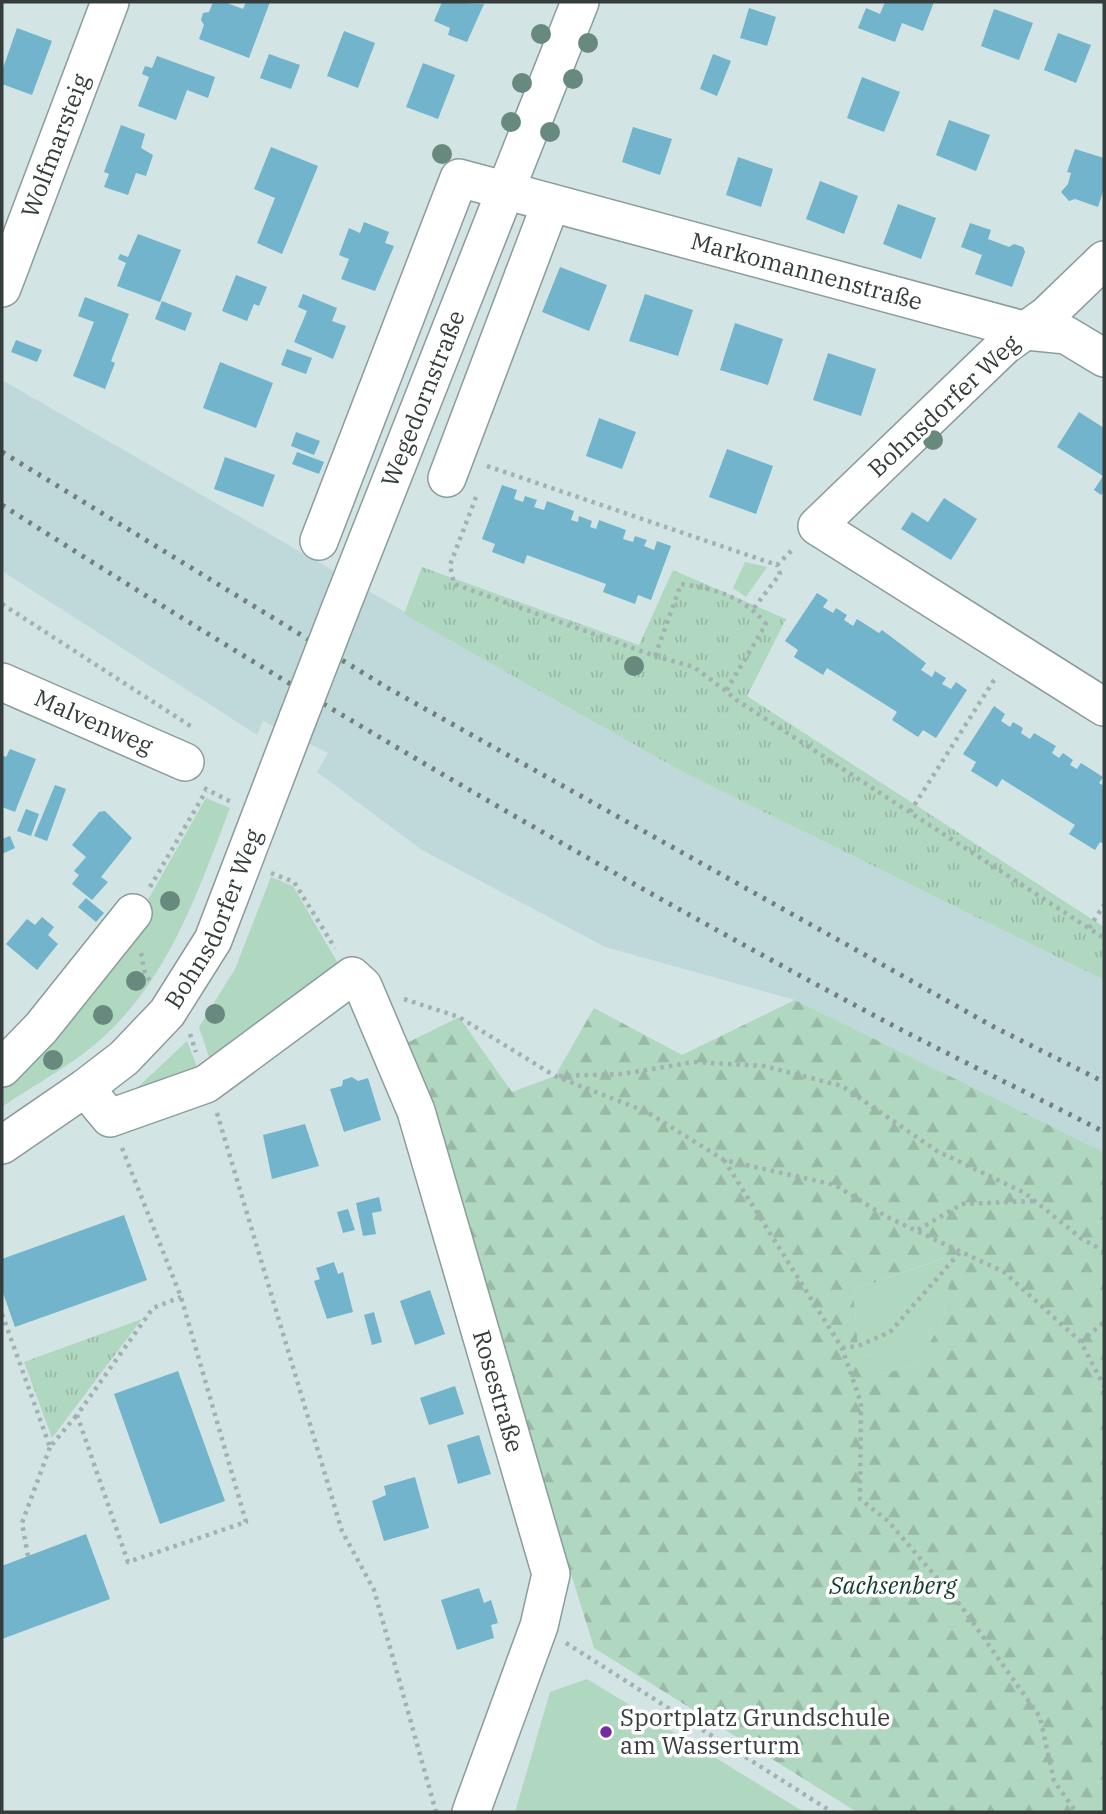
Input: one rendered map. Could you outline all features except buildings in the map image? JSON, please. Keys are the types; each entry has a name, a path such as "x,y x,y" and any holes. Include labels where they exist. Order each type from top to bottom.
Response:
{"street":[{"name":"Wolfmarsteig","path":"2,288 110,2"},
{"name":"Wegedornstraße","path":"298,718 580,2"},
{"name":"Wegedornstraße","path":"319,541 459,178 506,189"},
{"name":"Markomannenstraße","path":"506,189 1027,331 1066,335 1104,358"},
{"path":"470,474 551,203"},
{"name":"Bohnsdorfer Weg","path":"817,526 1004,346 1027,331 1104,261"},
{"path":"817,526 1104,708"},
{"name":"Malvenweg","path":"2,682 185,762"},
{"name":"Bohnsdorfer Weg","path":"2,1145 124,1058 167,1013 193,976 213,940 298,718"},
{"path":"2,1068 41,1028 133,914"},
{"path":"85,1088 110,1118 206,1084 358,981"},
{"name":"Rosestraße","path":"358,981 416,1111 551,1574 538,1626 471,1812"}],"path":[{"path":"777,565 470,474 450,565 454,584 655,656 694,667 726,691 1104,938"},
{"path":"777,565 817,526"},
{"path":"754,608 780,574 777,565"},
{"path":"655,656 681,584 731,595 754,608 766,624 726,691"},
{"path":"2,604 200,732 185,762 206,791 226,799"},
{"path":"910,812 1013,650"},
{"path":"133,914 206,791"},
{"path":"283,878 294,882 358,981 459,1017 555,1076 648,1112 724,1160 835,1185 917,1231 1004,1272 1081,1342 1104,1386"},
{"path":"1090,928 1104,905"},
{"path":"193,1045 342,1531 374,1590 436,1812"},
{"path":"555,1076 622,1074 694,1062 764,1066 842,1086 937,1151 1025,1192 1082,1239 1104,1251"},
{"path":"77,1415 128,1562 246,1522 181,1297 110,1118"},
{"path":"724,1160 842,1348 860,1403 860,1499 888,1521 961,1606 1040,1717 1054,1781 1076,1812"},
{"path":"917,1231 962,1204 1006,1200 1035,1201"},
{"path":"842,1348 858,1346 890,1332 961,1251"},
{"path":"28,1556 22,1523 50,1447 77,1415 153,1308 181,1297"},
{"path":"2,1314 50,1447"},
{"path":"1081,1342 1104,1322"},
{"path":"538,1626 832,1812"}],"shaded area":[{"path":"2,380 683,772 1104,980 1104,1152 795,1000 605,947 422,850 317,772 328,753 263,721 257,735 2,571"}],"green space":[{"path":"745,562 767,567 746,597 733,588"},
{"path":"422,567 639,645 673,570 786,619 747,696 1104,927 1104,980 683,772 404,614"},
{"path":"206,798 230,808 189,910 156,973 135,1003 111,1030 83,1054 2,1107 2,1079 146,903"},
{"path":"271,877 293,886 339,965 210,1060 199,1027 235,969"},
{"name":"Sachsenberg","path":"795,1000 1104,1152 1104,1812 857,1812 594,1648 407,1043 459,1017 512,1092 555,1076 594,1008 682,1055","holes":["944,1258 959,1268 949,1283 944,1316 918,1365 882,1374 858,1345 853,1290"]},
{"path":"187,1041 197,1067 120,1104"},
{"path":"945,1258 959,1268 949,1283 944,1316 918,1365 882,1374 858,1346 853,1290"},
{"path":"142,1319 52,1438 24,1362"},
{"name":"Sportplatz Grundschule am Wasserturm","path":"587,1679 804,1812 515,1812 550,1692"}],"railway":[{"path":"2,452 386,687 994,1027 1104,1082"},
{"path":"2,505 326,705 544,833 877,1017 1104,1132"}],"place":[{"name":"Sportplatz Grundschule am Wasserturm","path":"606,1732"}]}
